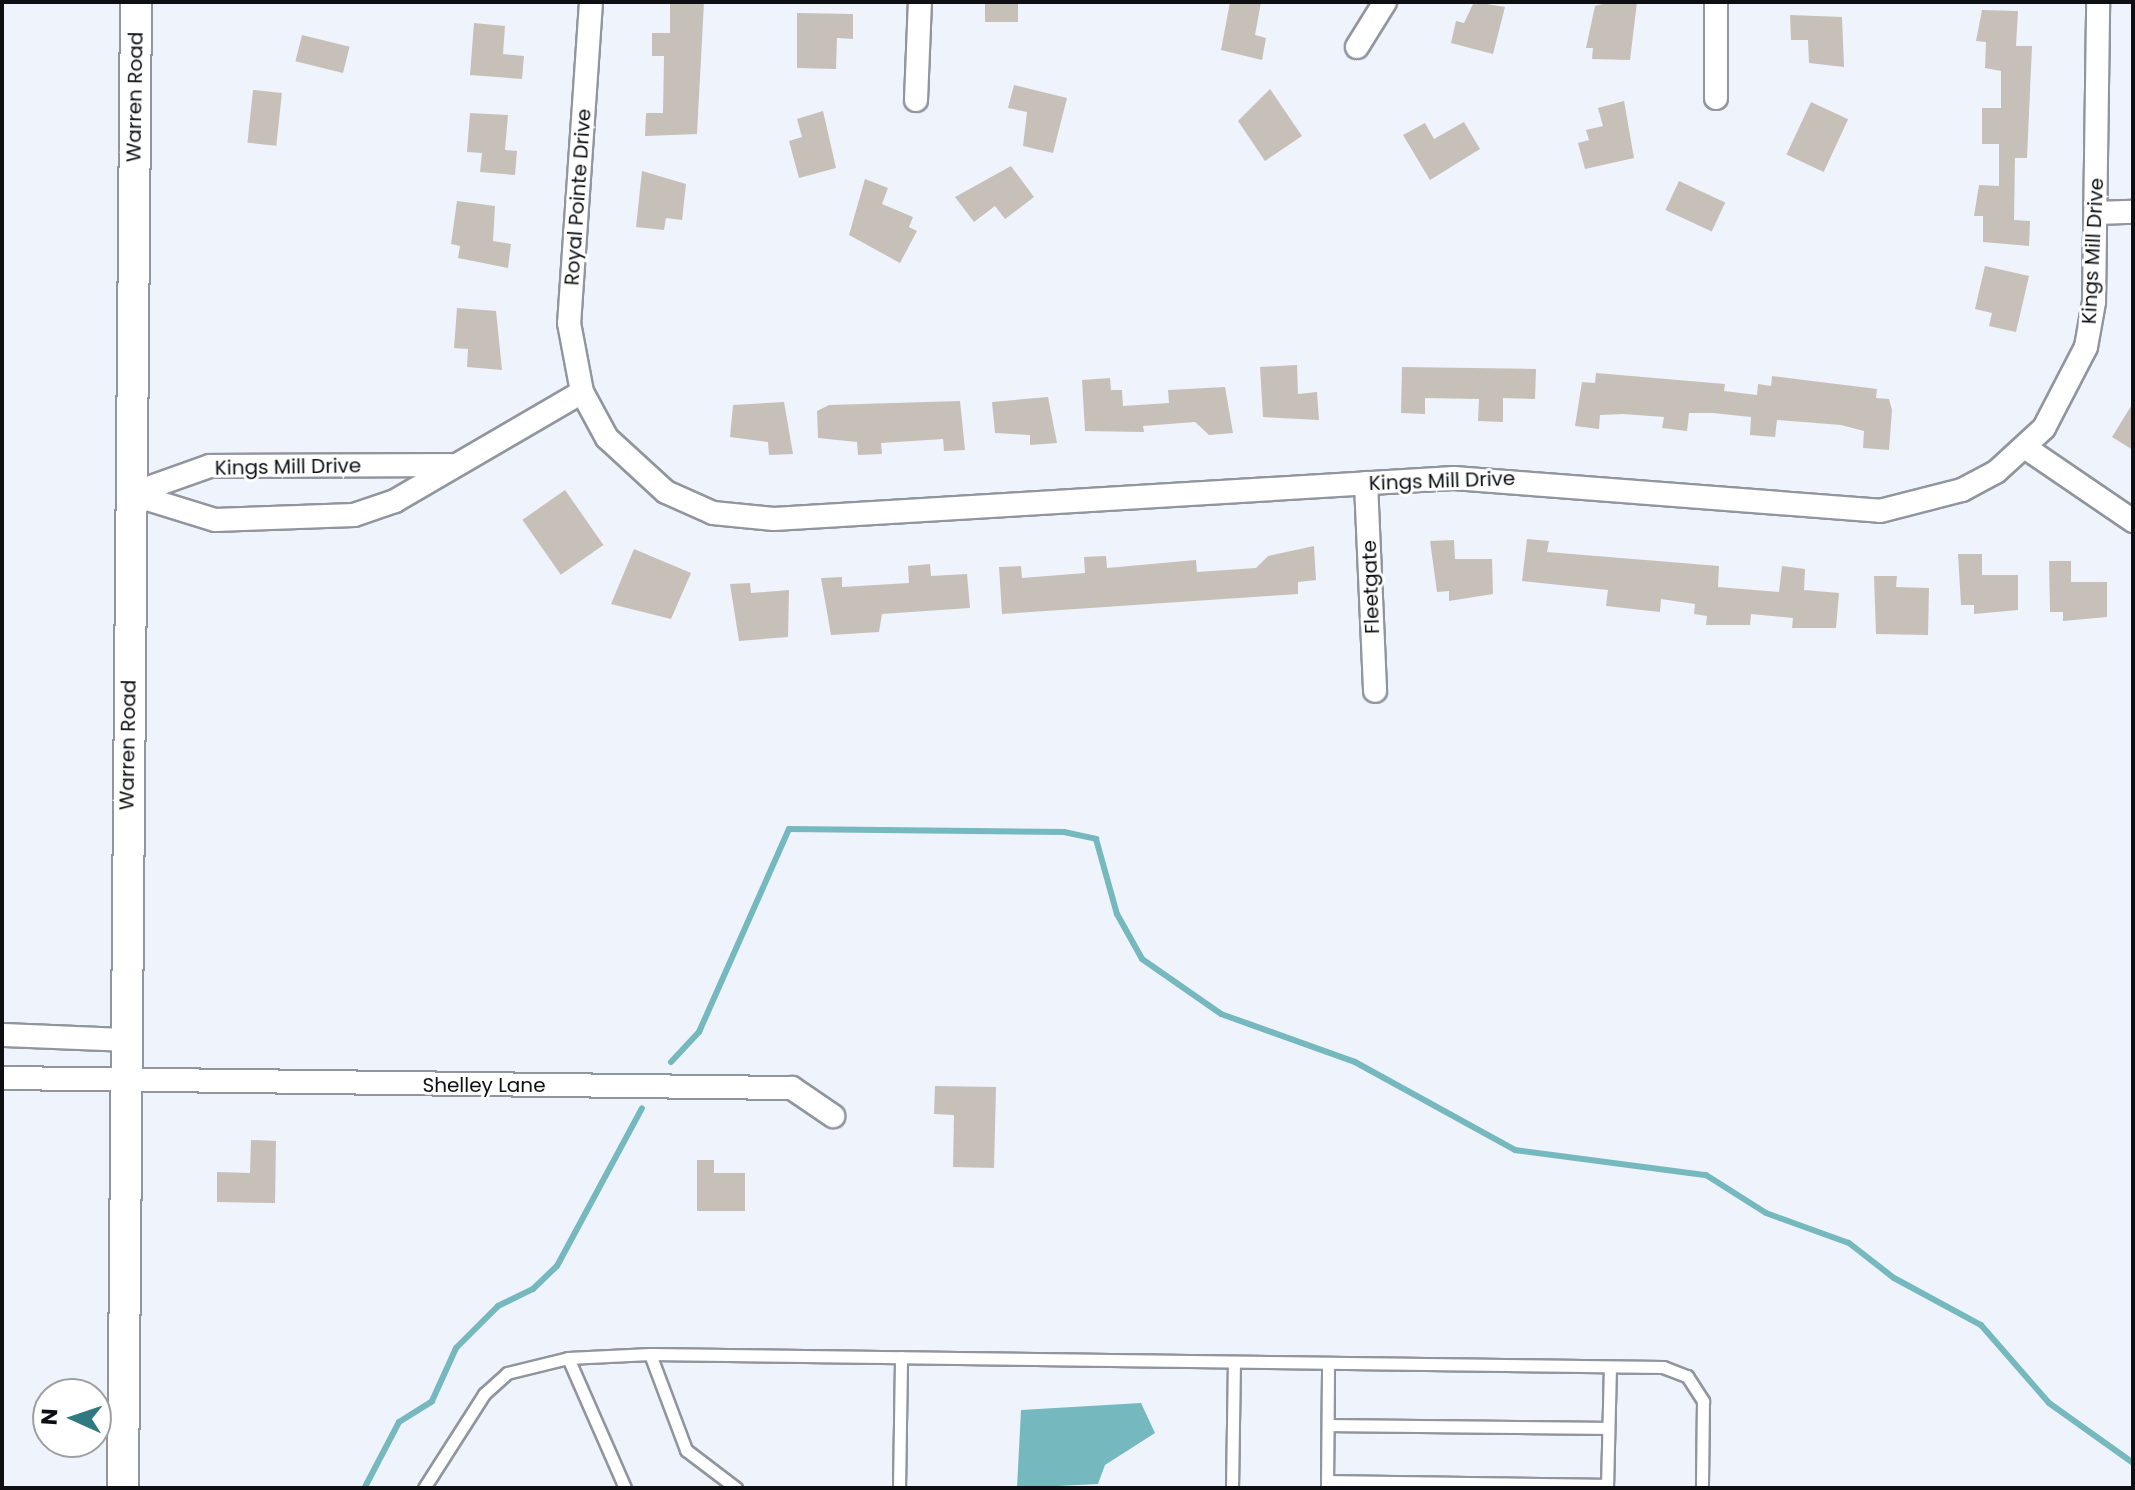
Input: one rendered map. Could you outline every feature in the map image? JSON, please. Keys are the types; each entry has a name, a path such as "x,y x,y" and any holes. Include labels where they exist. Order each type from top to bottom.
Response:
{"street":[{"name":"Warren Road","path":"123,1488 136,2"},
{"name":"Royal Pointe Drive","path":"582,392 569,323 591,2"},
{"path":"916,100 920,2"},
{"path":"1357,47 1385,2"},
{"path":"1716,2 1716,98"},
{"name":"Kings Mill Drive","path":"131,494 215,520 354,515 395,501 451,465 582,392 607,438 642,475 688,504 740,518 1366,483 1535,479 1880,511 1962,490 2026,448 2062,403 2086,347 2096,213 2098,2"},
{"path":"2096,213 2133,212"},
{"path":"2026,448 2133,521"},
{"name":"Kings Mill Drive","path":"131,494 210,466 451,465"},
{"name":"Fleetgate","path":"1366,483 1375,691"},
{"path":"2,1035 125,1040"},
{"name":"Shelley Lane","path":"2,1078 125,1082 792,1088 833,1116"}],"lane":[{"path":"650,1354 686,1450 736,1488"},
{"path":"424,1488 495,1382 568,1358 650,1354 1676,1370 1697,1386 1702,1488"},
{"path":"899,1488 901,1357"},
{"path":"568,1358 625,1488"},
{"path":"1232,1488 1234,1362"},
{"path":"1328,1363 1327,1484 1607,1486 1610,1367"},
{"path":"1328,1425 1608,1428"}],"water":[{"path":"1141,1403 1155,1433 1105,1465 1098,1484 1017,1488 1021,1410"}],"building":[{"path":"670,2 704,2 697,134 645,136 646,113 663,113 664,56 652,56 652,33 670,33"},
{"path":"985,2 1018,2 1018,22 985,22"},
{"path":"1230,2 1261,2 1255,35 1266,38 1262,60 1221,50"},
{"path":"1474,2 1505,7 1493,54 1451,43 1456,21 1464,23"},
{"path":"1610,2 1637,2 1630,60 1592,59 1593,48 1586,48 1595,6"},
{"path":"1982,10 2018,11 2016,46 2032,46 2027,158 2015,158 2014,220 2030,221 2029,246 1983,242 1983,216 1974,216 1979,185 1999,186 1999,144 1982,144 1982,108 2001,108 2001,71 1985,68 1986,42 1976,41"},
{"path":"797,13 853,14 853,39 837,38 836,69 797,68"},
{"path":"1790,15 1842,17 1844,67 1809,63 1808,40 1791,40"},
{"path":"474,23 505,26 503,54 524,56 522,79 470,75"},
{"path":"302,35 350,47 343,73 295,61"},
{"path":"1014,85 1067,98 1053,153 1023,146 1027,112 1008,108"},
{"path":"1270,89 1302,136 1265,161 1238,121"},
{"path":"253,90 282,93 276,146 247,143"},
{"path":"1624,101 1634,158 1585,169 1578,143 1589,140 1586,130 1603,126 1598,108"},
{"path":"1811,102 1848,119 1824,172 1786,155"},
{"path":"823,111 836,168 799,178 789,141 802,137 797,119"},
{"path":"470,113 508,115 505,150 517,151 515,175 480,172 482,153 467,152"},
{"path":"1464,122 1480,149 1430,180 1403,135 1425,123 1434,139"},
{"path":"1011,166 1034,197 1005,219 995,206 974,222 955,197"},
{"path":"642,171 686,184 682,220 666,218 664,230 636,227"},
{"path":"865,179 888,188 882,204 913,217 909,227 917,231 900,263 849,235"},
{"path":"1679,181 1725,203 1712,232 1665,210"},
{"path":"457,201 495,206 493,241 511,244 508,268 458,258 460,246 451,244"},
{"path":"1985,266 2029,276 2016,332 1989,326 1992,313 1975,309"},
{"path":"457,308 496,311 502,370 467,367 468,349 454,348"},
{"path":"1297,365 1298,394 1317,392 1319,420 1263,417 1260,367"},
{"path":"1402,367 1536,369 1535,399 1503,398 1503,422 1478,421 1479,399 1425,398 1425,414 1401,413"},
{"path":"1596,373 1725,384 1724,391 1757,395 1758,384 1771,386 1772,376 1877,389 1876,398 1889,399 1892,410 1889,450 1863,448 1864,431 1841,425 1777,420 1775,437 1750,435 1751,417 1713,413 1689,413 1687,431 1662,428 1664,417 1623,414 1600,415 1599,429 1575,426 1582,382 1595,383"},
{"path":"1110,378 1111,390 1122,390 1123,406 1169,403 1168,390 1225,387 1233,433 1209,435 1195,422 1143,426 1144,432 1085,431 1082,380"},
{"path":"1048,397 1057,443 1030,445 1030,435 995,433 992,402"},
{"path":"960,401 965,450 944,451 943,439 881,443 882,454 858,455 857,442 818,438 817,411 829,405"},
{"path":"784,402 793,454 769,455 768,442 730,437 733,405"},
{"path":"2133,403 2133,450 2112,437"},
{"path":"565,490 603,545 561,575 522,520"},
{"path":"1527,539 1549,541 1547,552 1719,566 1718,587 1779,592 1782,566 1805,569 1804,590 1839,593 1836,628 1792,628 1793,618 1751,614 1750,625 1706,625 1707,616 1694,614 1695,604 1661,599 1660,612 1606,606 1608,590 1522,581"},
{"path":"1454,540 1455,559 1492,559 1493,594 1449,601 1449,591 1437,592 1430,541"},
{"path":"1314,546 1316,580 1298,582 1298,594 1002,614 999,567 1021,566 1022,578 1085,573 1084,557 1106,556 1107,568 1196,560 1197,572 1256,568 1268,556"},
{"path":"634,549 691,573 671,619 611,604"},
{"path":"1958,554 1982,554 1982,575 2018,575 2018,610 1974,614 1974,605 1961,605"},
{"path":"2049,561 2071,561 2071,582 2107,582 2107,617 2063,621 2063,612 2050,612"},
{"path":"930,564 931,576 967,574 970,608 882,614 879,632 831,635 821,578 842,577 842,587 909,583 908,566"},
{"path":"1874,576 1897,576 1896,587 1929,588 1928,635 1876,634"},
{"path":"750,583 751,593 789,590 788,637 739,641 730,584"},
{"path":"935,1086 996,1087 994,1168 953,1167 954,1115 934,1114"},
{"path":"251,1140 276,1141 275,1203 217,1202 217,1172 250,1173"},
{"path":"697,1160 714,1160 714,1173 745,1173 745,1211 697,1211"}],"waterway":[{"path":"671,1062 699,1032 789,829 1064,832 1096,839 1117,914 1142,959 1221,1014 1355,1062 1515,1150 1706,1175 1766,1213 1849,1243 1894,1278 1981,1325 2049,1403 2133,1463"},
{"path":"365,1487 399,1422 432,1401 456,1348 498,1306 533,1289 557,1266 642,1108"}]}
